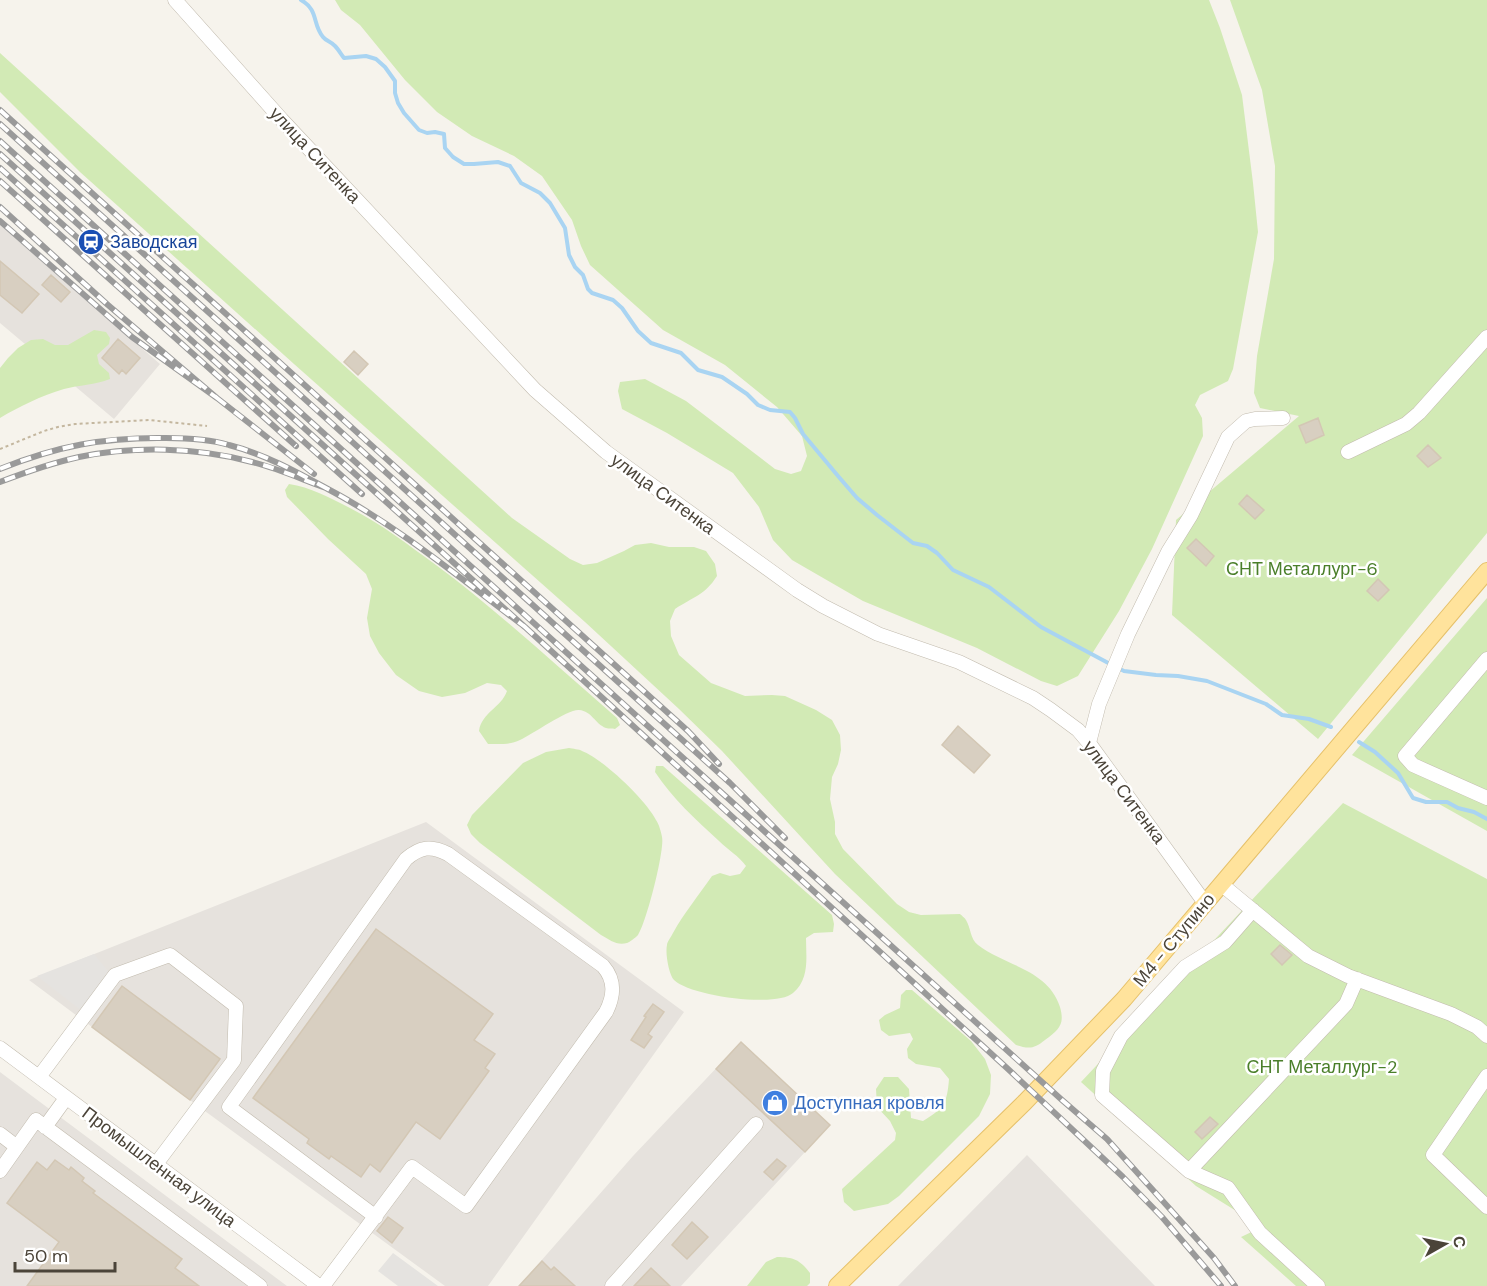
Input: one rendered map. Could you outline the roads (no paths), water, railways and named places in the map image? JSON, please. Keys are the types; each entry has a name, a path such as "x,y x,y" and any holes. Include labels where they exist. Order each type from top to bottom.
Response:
{"main road":[{"name":"М4 - Ступино","path":"837,1286 1075,1051 1124,999 1487,571"}],"street":[{"name":"улица Ситенка","path":"175,0 282,120 535,390 606,452 772,573 823,606 878,634 975,668 1052,710 1078,730 1089,743 1205,903"},
{"path":"1348,452 1406,424 1419,413 1487,337"},
{"path":"1089,743 1099,704 1128,634 1168,552 1191,515 1228,437 1246,421 1284,418"},
{"path":"1487,659 1405,756 1413,765 1487,798"},
{"path":"321,1286 375,1218 412,1167 465,1206 606,1012 613,993 609,973 603,966 439,849 431,848 413,853 406,860 228,1107 375,1218"},
{"path":"1221,884 1308,956 1357,979 1450,1014 1477,1027 1487,1036"},
{"path":"1253,910 1225,942 1185,968 1121,1036 1103,1071 1102,1095 1189,1171 1228,1188 1260,1233 1318,1286"},
{"path":"39,1077 115,975 170,955 236,1006 234,1060 156,1164"},
{"path":"1189,1171 1346,1004 1357,979"},
{"name":"Промышленная улица","path":"0,1048 321,1286"},
{"path":"1487,1076 1433,1155 1487,1207"},
{"path":"45,1127 66,1098"},
{"path":"0,1171 36,1120 260,1286"},
{"path":"612,1286 756,1124"},
{"path":"0,1134 17,1147"}],"waterway":[{"path":"301,0 313,13 323,37 334,45 344,58 366,56 376,59 385,67 395,81 398,103 419,130 444,134 445,148 464,164 498,162 510,166 521,183 540,193 550,203 565,228 569,255 575,267 583,275 588,289 592,293 613,300 651,343 681,353 698,370 722,377 747,394 758,405 770,410 790,412 803,434 838,476 857,498 877,515 913,543 927,546 937,553 953,570 989,587 1041,627 1112,665"},
{"path":"1118,668 1124,671 1207,681 1266,704 1282,715 1309,719 1331,727"},
{"path":"1359,742 1375,752 1398,773 1413,798 1426,802 1447,802 1487,819"}],"railway":[{"path":"0,110 688,731 719,764"},
{"path":"0,124 730,783 785,838"},
{"path":"0,141 1107,1139 1214,1258 1235,1286"},
{"path":"0,154 525,627 403,536 326,488"},
{"path":"0,168 362,494"},
{"path":"0,181 296,446"},
{"path":"0,207 108,305 217,398 132,337 0,221"},
{"path":"217,398 314,474"},
{"path":"0,469 41,454 101,441 143,438 190,439 221,443 255,453 326,488 280,470 231,457 166,450 122,451 79,457 0,482"},
{"path":"525,627 1123,1177 1162,1217 1221,1286"}],"place":[{"name":"Заводская","path":"91,242"},
{"name":"Доступная кровля","path":"775,1103"}],"park label":[{"name":"СНТ Металлург-6","path":"1302,569"},
{"name":"СНТ Металлург-2","path":"1322,1067"}]}
